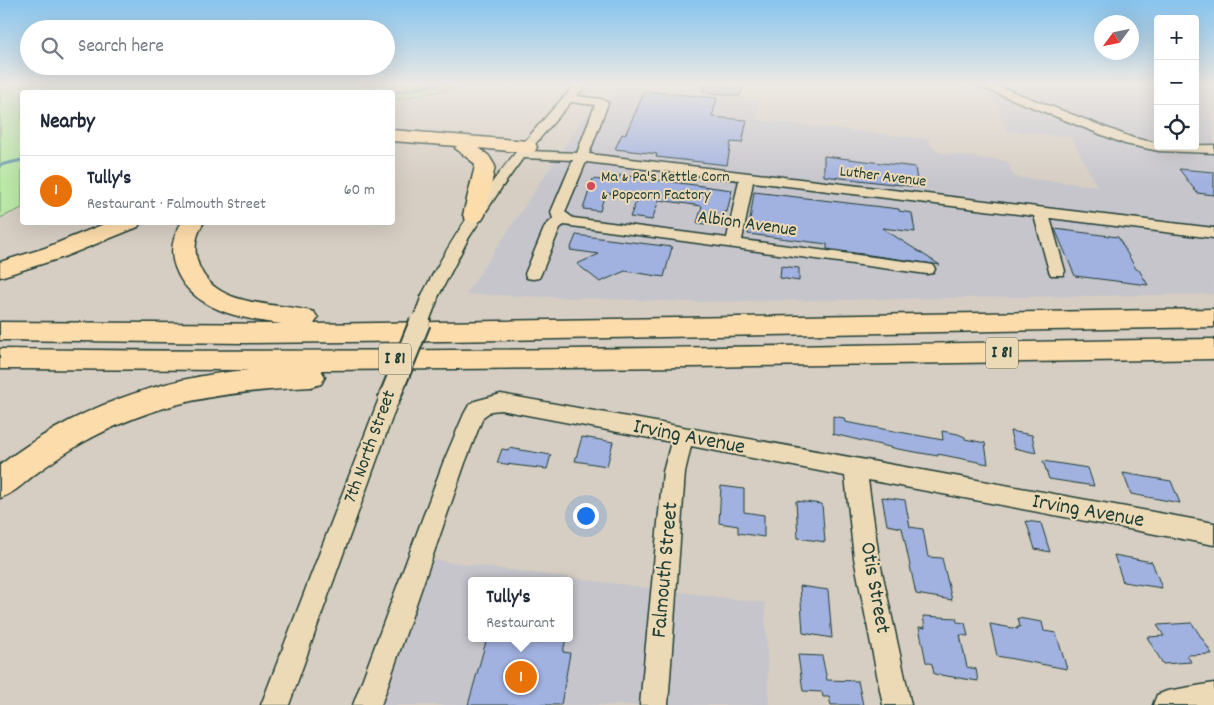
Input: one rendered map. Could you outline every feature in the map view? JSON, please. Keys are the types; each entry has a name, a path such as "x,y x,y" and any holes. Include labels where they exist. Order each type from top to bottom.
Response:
{"highway":[{"path":"395,135 524,150"},
{"path":"395,143 524,150"},
{"path":"465,148 474,153 485,166 474,215"},
{"path":"0,270 53,253 123,225"},
{"path":"191,225 185,237 183,253 186,268 195,283 208,294 235,307 270,315 486,331"},
{"name":"I 81","path":"0,331 244,334 1214,318"},
{"name":"I 81","path":"0,359 135,361 790,356 1214,349"},
{"path":"0,484 56,444 99,420 132,405 200,387 242,381 318,376 790,356"}],"street":[{"name":"7th North Street","path":"275,705 388,401 441,271 474,215 552,117"},
{"path":"533,274 553,226 563,219 558,212 597,117"},
{"path":"1068,117 1130,141 1159,148 1214,149"},
{"name":"Luther Avenue","path":"524,150 534,156 547,154 1214,233"},
{"path":"734,243 747,178"},
{"path":"1041,213 1057,272"},
{"name":"Albion Avenue","path":"563,219 569,222 927,269"},
{"name":"Irving Avenue","path":"367,705 454,463 478,408 489,403 501,402 1214,534"},
{"name":"Falmouth Street","path":"654,705 674,472 683,437"},
{"name":"Otis Street","path":"856,469 858,503 897,705"},
{"path":"1167,705 1214,697"}],"shaded area":[{"path":"584,117 758,117 758,120 928,139 932,147 941,153 1007,161 1014,177 1097,186 1071,137 1007,131 1001,117 1154,117 1154,150 1199,150 1199,117 1214,117 1214,294 692,302 466,294"},
{"path":"433,560 564,577 468,577 468,642 573,642 573,578 765,603 769,705 382,705"}],"green space":[{"path":"0,117 20,117 20,209 0,218"}],"building":[{"path":"633,117 712,117 747,120 742,143 731,142 727,165 656,157 657,154 615,149 622,134 625,135"},
{"path":"824,156 915,167 918,187 824,176"},
{"path":"1179,169 1214,172 1214,195 1197,193"},
{"path":"620,175 732,190 727,212 723,212 720,226 697,223 702,206 659,200 652,220 630,217 638,197 605,193 600,211 583,209 593,179 616,182"},
{"path":"754,192 899,209 899,211 912,213 915,232 882,228 940,265 827,249 827,244 748,234"},
{"path":"1055,229 1118,237 1136,269 1139,270 1148,285 1075,276"},
{"path":"576,235 672,247 664,277 625,271 600,282 577,264 599,254 570,250"},
{"path":"781,266 799,268 799,281 780,278"},
{"path":"833,416 844,418 845,422 943,440 942,431 958,434 965,437 965,439 985,443 988,464 938,454 938,456 898,449 833,434"},
{"path":"1010,431 1032,435 1036,453 1014,448"},
{"path":"582,437 613,442 607,466 575,461"},
{"path":"509,448 551,455 547,469 497,463 502,449 508,450"},
{"path":"1043,461 1088,468 1094,486 1049,479"},
{"path":"1123,473 1171,481 1180,503 1131,494"},
{"path":"721,486 744,489 744,512 764,515 764,537 738,533 738,526 719,523"},
{"path":"882,497 905,500 910,527 923,529 928,557 942,558 952,600 916,594 902,528 887,525"},
{"path":"796,501 822,504 825,542 798,538"},
{"path":"1026,521 1041,523 1050,552 1035,549"},
{"path":"1114,555 1152,562 1162,588 1123,582"},
{"path":"800,586 828,590 832,638 803,633"},
{"path":"923,616 956,618 957,622 965,623 968,636 960,635 967,667 976,669 978,681 934,674 932,664 926,662 919,627 925,628"},
{"path":"1018,618 1042,622 1044,631 1056,633 1067,669 997,656 990,624 1018,629 1017,627 1020,627"},
{"path":"1192,623 1212,654 1187,655 1191,662 1163,664 1147,637 1164,636 1157,625"},
{"path":"486,642 565,642 563,652 570,653 561,705 468,705"},
{"path":"798,655 822,656 827,680 858,681 863,705 831,705 829,697 823,697 822,692 803,691"}],"waterway":[{"path":"0,165 20,160"}],"place":[{"name":"Ma & Pa's Kettle Corn & Popcorn Factory","path":"591,186"},
{"name":"Tully's","path":"521,677"}]}
